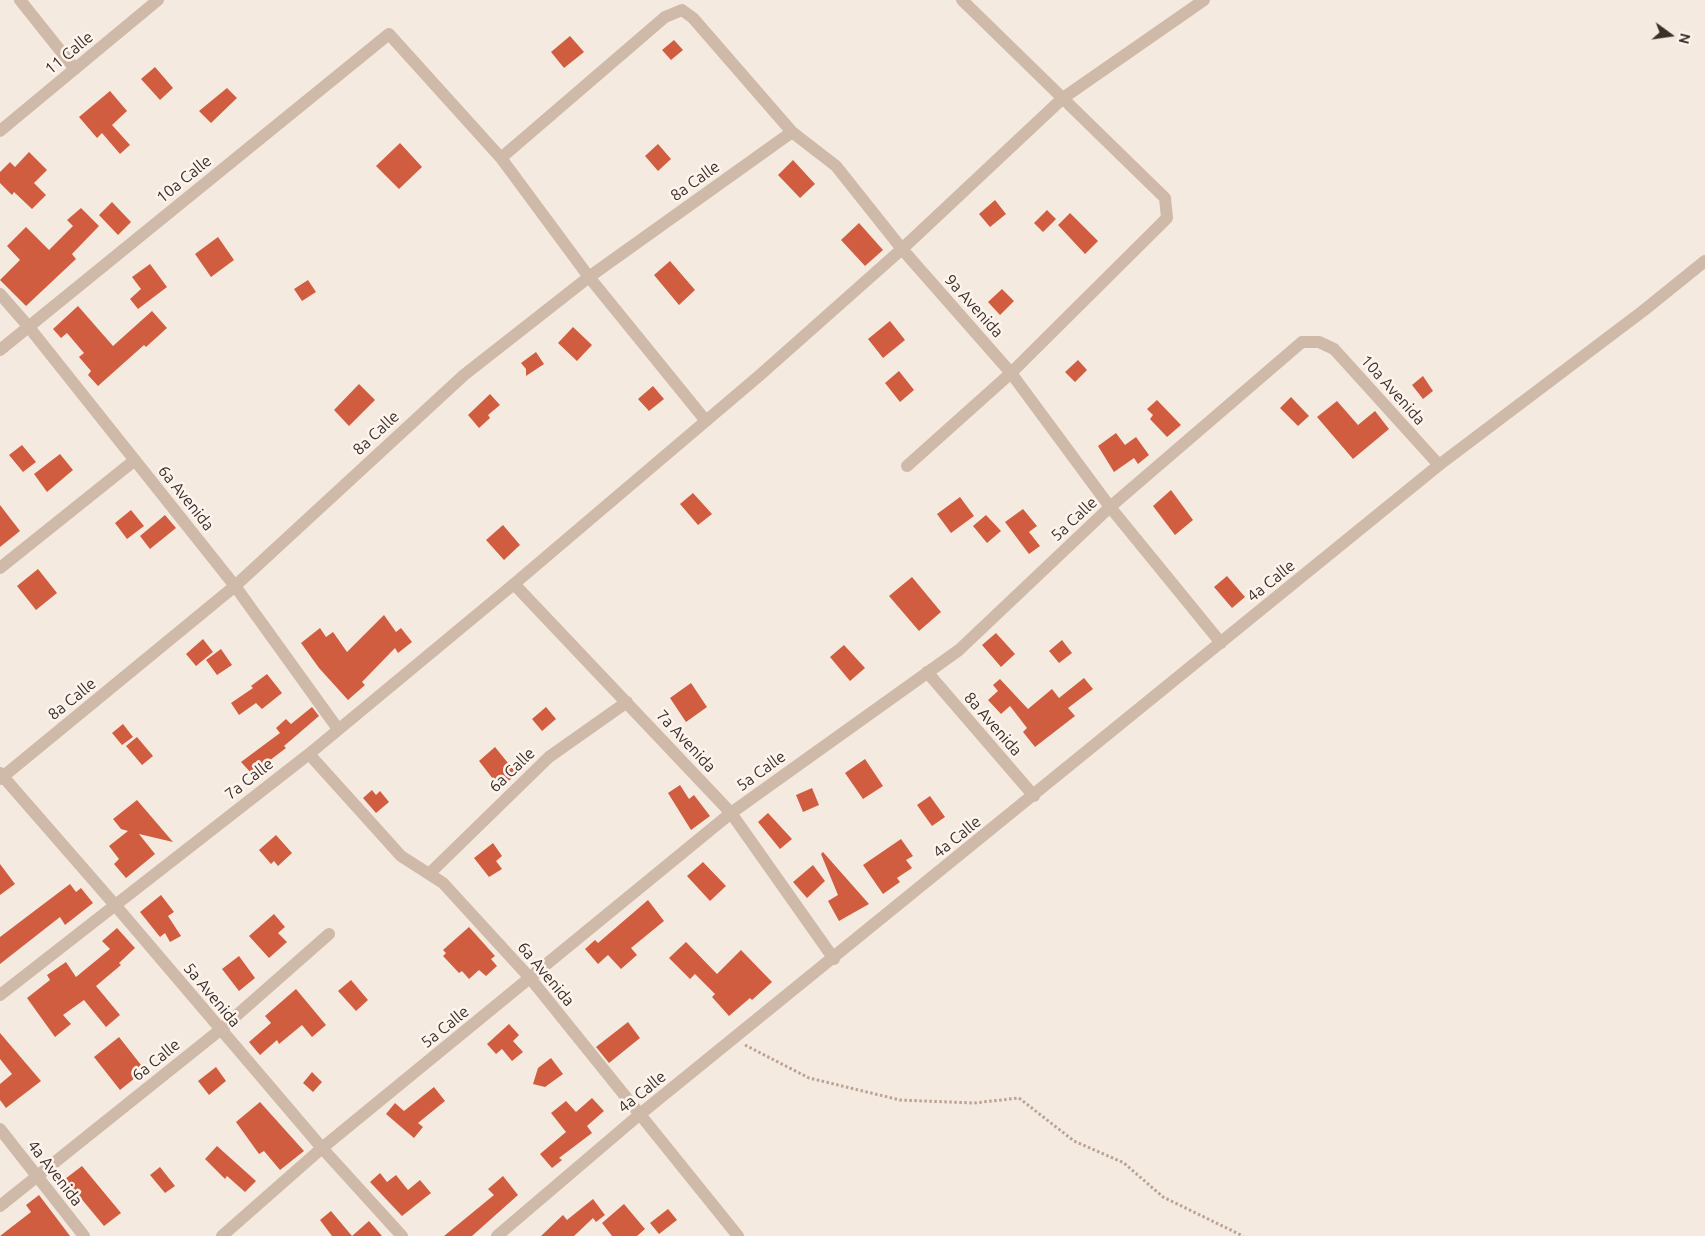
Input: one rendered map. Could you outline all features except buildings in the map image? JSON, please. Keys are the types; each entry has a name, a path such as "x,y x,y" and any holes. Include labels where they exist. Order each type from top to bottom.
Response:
{"street":[{"path":"20,0 75,69"},
{"name":"11 Calle","path":"0,131 158,0"},
{"path":"906,466 1011,373 1167,218 1165,198 962,0"},
{"name":"7a Calle","path":"0,995 308,754 514,584 706,421 902,249 1063,98 1204,0"},
{"name":"9a Avenida","path":"501,158 666,17 682,10 693,18 792,132 836,166 902,249 1011,373 1110,507 1221,643"},
{"name":"10a Calle","path":"0,350 388,34 501,158"},
{"name":"8a Calle","path":"1,776 235,586 464,375 589,277 792,132"},
{"path":"501,158 589,277 706,421"},
{"name":"4a Calle","path":"497,1236 639,1115 834,959 1439,465 1643,311 1705,261"},
{"name":"6a Avenida","path":"0,294 28,326 235,586 338,729"},
{"name":"5a Calle","path":"222,1236 322,1148 732,813 959,650 1110,507 1302,342 1319,342"},
{"name":"10a Avenida","path":"1319,342 1334,349 1439,465"},
{"path":"0,568 135,460"},
{"name":"7a Avenida","path":"514,584 732,813 834,959"},
{"name":"8a Avenida","path":"927,672 1034,796"},
{"name":"6a Calle","path":"430,873 549,757 627,702"},
{"name":"6a Avenida","path":"308,754 401,856 443,883 530,978 738,1236"},
{"name":"5a Avenida","path":"1,776 116,905 220,1030 322,1148 402,1236"},
{"name":"6a Calle","path":"0,1206 220,1030 329,934"},
{"name":"4a Avenida","path":"0,1129 84,1236"}],"path":[{"path":"733,1039 809,1078 900,1100 974,1103 1019,1098 1074,1141 1124,1163 1163,1197 1243,1236"}]}
